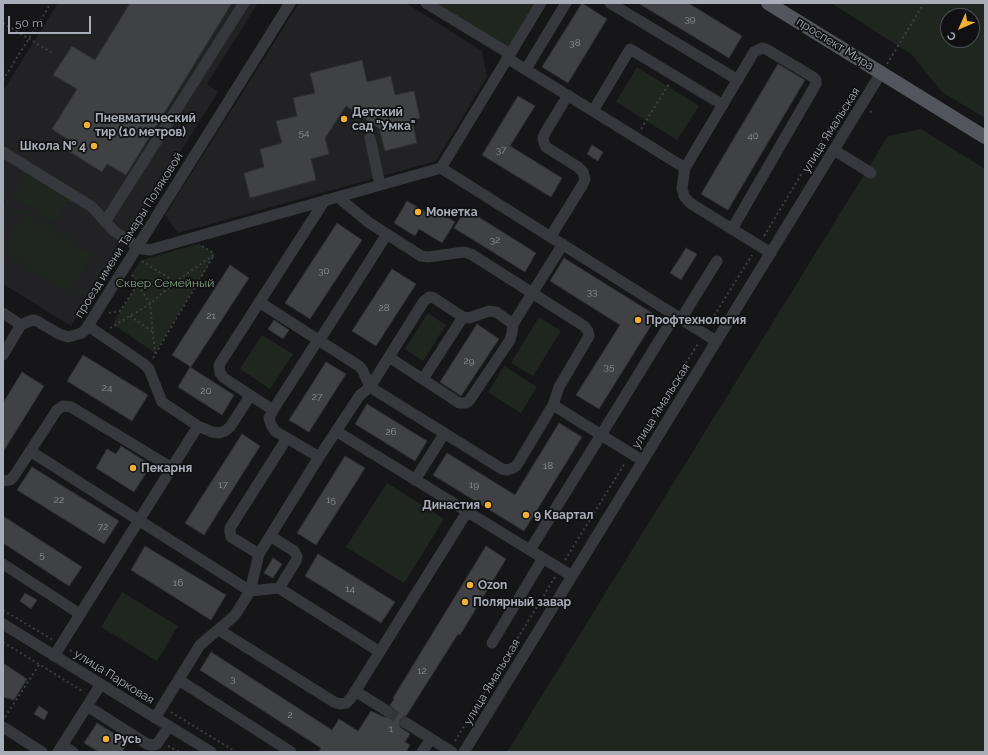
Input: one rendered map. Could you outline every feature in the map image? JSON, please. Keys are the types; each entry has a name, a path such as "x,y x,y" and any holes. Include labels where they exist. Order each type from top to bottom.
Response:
{"main road":[{"name":"проспект Мира","path":"768,3 985,137"}],"street":[{"path":"105,222 244,3"},
{"name":"проезд имени Тамары Поляковой","path":"22,325 32,320 37,321 59,334 68,337 82,333 88,326 290,3"},
{"path":"426,3 509,56 526,69 685,168"},
{"path":"3,152 92,207 114,231 142,249 150,250 440,168 541,3"},
{"path":"526,69 566,3"},
{"path":"610,3 738,80"},
{"path":"732,229 816,84 816,80 813,77 762,48 754,52 685,168 682,188 684,196 690,203 732,229 771,253"},
{"path":"593,111 630,49 723,105"},
{"name":"улица Ямальская","path":"464,752 881,73"},
{"path":"551,236 585,179 584,172 546,146 543,138 545,132 568,95"},
{"path":"370,138 380,185"},
{"path":"834,150 871,173"},
{"path":"440,168 716,340"},
{"path":"259,302 359,366 370,387 444,434 502,468 508,470 517,465 553,405 561,383 587,341 589,336 588,331 584,326 471,254 464,252 428,257 421,256 364,219 338,197"},
{"path":"273,410 224,378 220,373 219,364 325,200"},
{"path":"319,457 275,430 271,425 269,418 387,234"},
{"path":"389,358 460,403 466,403 469,401 510,340 513,324 563,244"},
{"path":"530,550 601,434 678,317 717,261"},
{"path":"155,718 200,645 233,617 250,591 259,554 319,457 360,396 370,387 424,301 429,297 434,298 468,318 489,311 496,312 513,324"},
{"path":"3,313 22,325 3,355"},
{"path":"422,379 463,316"},
{"path":"88,326 138,359 147,367 162,402 198,426 212,432 219,433 225,431 230,427 250,396"},
{"path":"553,405 643,461"},
{"path":"3,482 10,480 14,476 56,410 63,406 71,407 172,468"},
{"path":"54,656 198,426"},
{"path":"336,431 572,576"},
{"path":"415,480 444,434"},
{"path":"259,554 231,537 230,528 287,438"},
{"path":"30,451 250,591 278,588 380,652"},
{"path":"219,630 334,702 340,704 346,703 351,698 467,512"},
{"path":"270,536 294,551 297,556 296,561 278,588"},
{"path":"492,644 543,558"},
{"path":"3,564 80,614"},
{"name":"улица Парковая","path":"3,624 211,752"},
{"path":"179,680 291,752"},
{"path":"73,752 60,748 101,684"},
{"path":"355,691 386,711"},
{"path":"87,706 147,744 157,744 169,726"},
{"path":"406,724 451,751"},
{"path":"3,727 42,752"},
{"path":"422,752 431,739"}],"path":[{"path":"3,80 51,3"},
{"path":"881,73 924,3"},
{"path":"3,23 54,54"},
{"path":"636,137 674,76"},
{"path":"451,751 630,453 848,97 874,114"},
{"path":"109,329 150,304 175,282 215,254 147,367"},
{"path":"141,260 175,282"},
{"path":"105,314 120,311 138,284 150,304 155,353"},
{"path":"130,316 153,332"},
{"path":"3,610 236,752"},
{"path":"3,642 39,665 3,720"}],"shaded area":[{"name":"Школа № 4","path":"58,3 258,3 207,84 218,92 71,326 3,284 3,206 5,202 3,199 3,91"},
{"name":"Детский сад \"Умка\"","path":"299,3 406,3 482,51 487,77 436,161 178,233 165,215"}],"green space":[{"path":"426,3 541,3 510,54"},
{"path":"831,3 985,3 985,118 942,92 911,54"},
{"path":"637,67 699,106 677,140 616,102"},
{"path":"921,129 985,169 985,752 507,752 888,136"},
{"path":"28,171 70,198 55,222 13,196"},
{"path":"14,210 28,211 34,214 93,252 97,257 100,270 96,283 92,289 80,295 66,294 3,255 3,252 67,292 73,293 85,290 94,282 96,276 97,264 91,253 33,216 27,213 15,213 9,215 3,220 3,216"},
{"path":"24,213 92,256 70,292 3,250 3,247"},
{"name":"Сквер Семейный","path":"199,244 215,254 155,353 114,325 115,320 138,284 131,275 141,260"},
{"path":"428,313 446,325 423,361 405,349"},
{"path":"539,317 561,331 533,376 511,363"},
{"path":"262,335 293,354 270,389 240,369"},
{"path":"504,366 537,387 521,413 488,392"},
{"path":"387,483 444,519 404,583 346,547"},
{"path":"122,592 178,626 157,661 101,627"}],"building":[{"path":"130,3 232,3 126,175 107,164 102,172 65,149 70,141 52,129 77,89 53,75 72,46 95,60"},
{"path":"582,3 607,19 568,83 542,67"},
{"path":"638,3 688,3 742,36 729,58"},
{"path":"362,60 367,82 391,76 395,95 414,91 420,118 412,120 417,143 385,151 379,128 346,106 325,138 329,154 311,159 316,180 250,198 244,173 264,167 260,149 282,143 276,121 297,116 293,98 315,93 310,73"},
{"path":"778,64 805,80 728,210 701,194"},
{"path":"518,96 535,106 510,146 562,178 551,197 482,155"},
{"path":"592,145 603,152 598,161 587,154"},
{"path":"407,201 429,214 432,208 455,222 442,243 419,229 415,236 394,223"},
{"path":"466,209 536,253 525,272 454,228"},
{"path":"337,223 362,240 310,319 285,303"},
{"path":"686,248 697,254 681,280 670,273"},
{"path":"564,258 657,316 599,409 576,395 620,325 550,281"},
{"path":"230,265 249,278 191,367 172,355"},
{"path":"392,269 416,284 376,346 352,331"},
{"path":"274,320 289,330 283,339 268,329"},
{"path":"477,324 499,339 461,396 440,382"},
{"path":"83,355 148,395 132,421 67,381"},
{"path":"326,362 346,374 309,432 289,420"},
{"path":"190,367 234,395 222,415 178,387"},
{"path":"22,372 44,386 3,452 3,403"},
{"path":"367,404 427,441 415,461 355,424"},
{"path":"559,423 582,437 524,531 433,475 447,453 515,495"},
{"path":"242,434 260,446 204,535 185,523"},
{"path":"121,446 151,465 134,492 96,468 107,449 116,454"},
{"path":"345,456 365,468 316,545 297,533"},
{"path":"32,467 119,521 104,544 17,490"},
{"path":"3,516 82,567 69,586 3,543"},
{"path":"145,546 226,595 211,620 131,570"},
{"path":"486,546 506,559 460,635 458,634 406,716 400,720 400,727 410,734 405,742 410,745 406,752 319,752 321,748 200,670 211,652 332,730 339,719 358,731 371,711 384,717 390,717 394,712 390,705 394,699 393,698"},
{"path":"318,554 395,602 381,623 305,576"},
{"path":"273,558 282,564 273,578 264,573"},
{"path":"25,593 37,600 31,609 20,601"},
{"path":"3,663 27,679 14,700 3,697"},
{"path":"39,706 48,712 44,720 34,714"},
{"path":"97,723 128,742 122,752 99,752 84,743"}],"tunnel":[{"path":"387,711 406,723"}],"place":[{"name":"Детский сад \"Умка\"","path":"344,119"},
{"name":"Пневматический тир (10 метров)","path":"87,125"},
{"name":"Школа № 4","path":"94,146"},
{"name":"Монетка","path":"418,212"},
{"name":"Профтехнология","path":"638,320"},
{"name":"Пекарня","path":"133,468"},
{"name":"Династия","path":"488,505"},
{"name":"9 Квартал","path":"526,515"},
{"name":"Ozon","path":"470,585"},
{"name":"Полярный завар","path":"465,602"},
{"name":"Русь","path":"106,739"}]}
